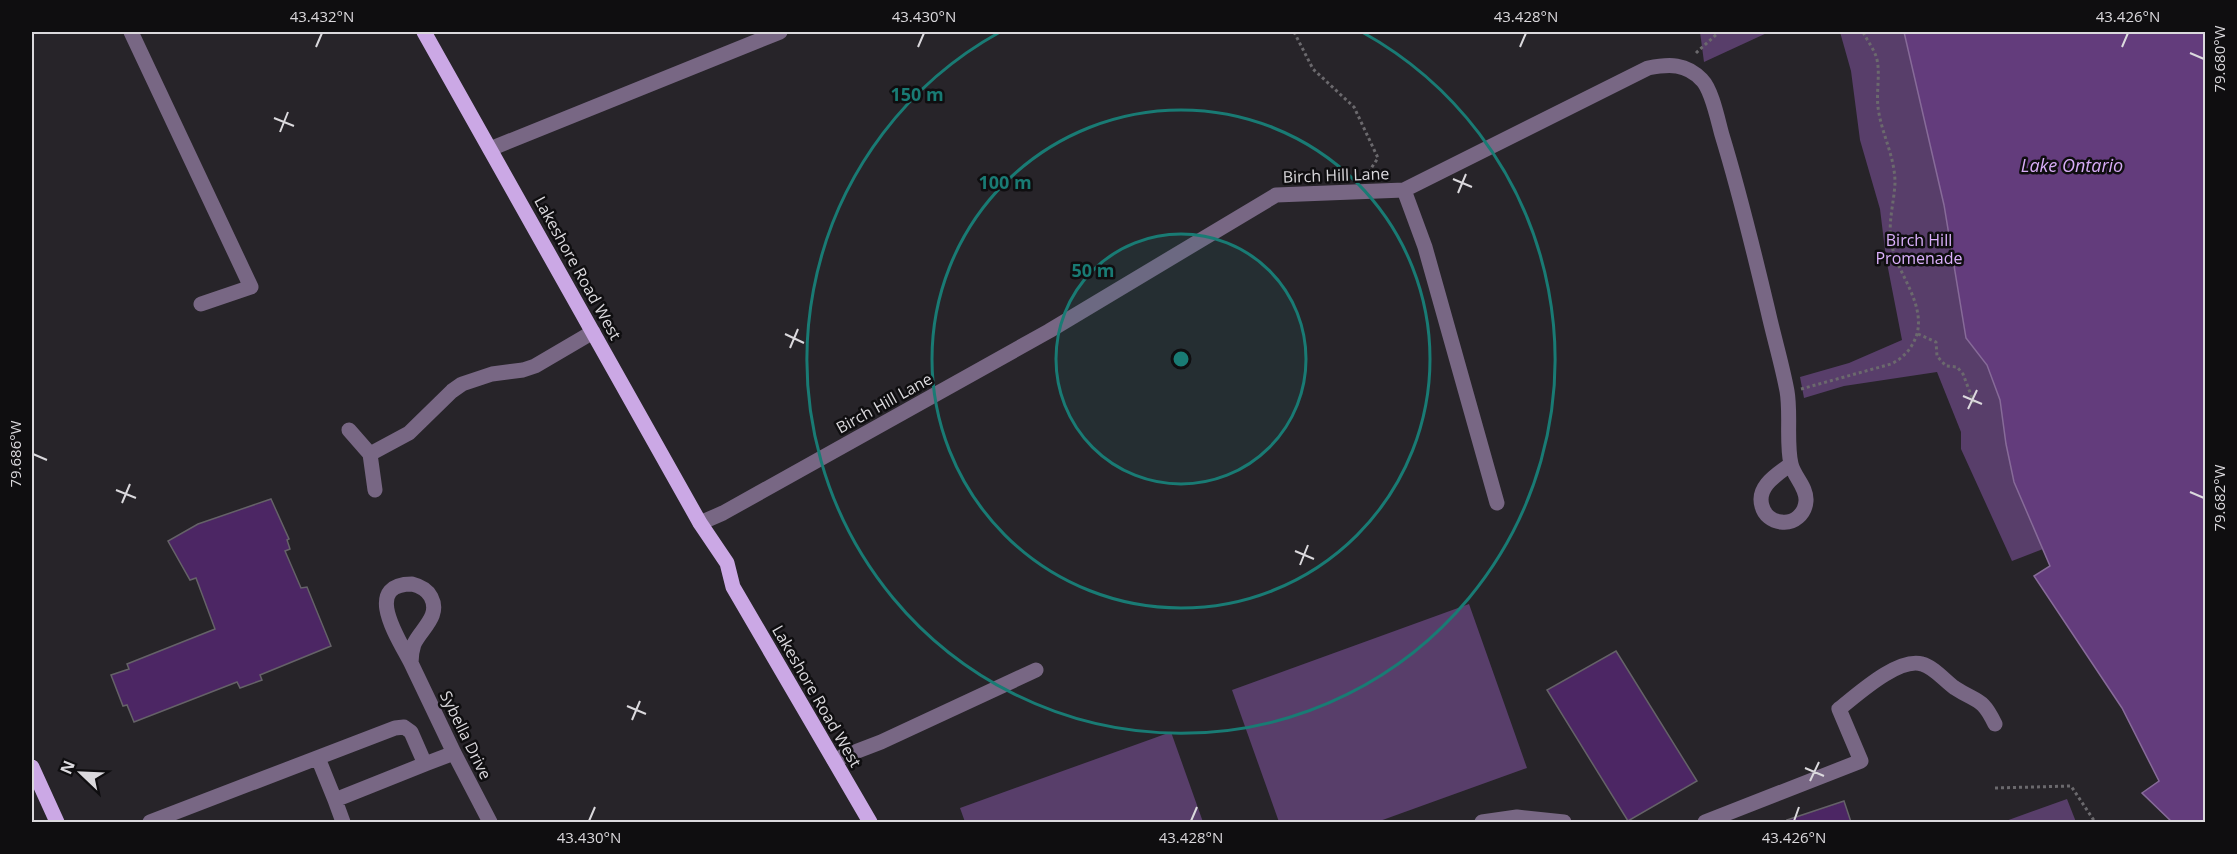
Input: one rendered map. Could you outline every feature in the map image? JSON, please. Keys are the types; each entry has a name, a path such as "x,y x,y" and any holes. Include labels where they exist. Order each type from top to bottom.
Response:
{"main road":[{"name":"Lakeshore Road West","path":"424,32 700,523 727,563 733,587 870,822"},
{"path":"32,767 57,822"}],"street":[{"path":"131,32 251,287 201,304"},
{"path":"490,149 780,32"},
{"name":"Birch Hill Lane","path":"700,523 723,513 1049,331 1276,195 1404,190 1648,69 1668,64 1686,68 1704,81 1712,101 1744,207 1787,393 1791,464"},
{"path":"1404,190 1425,247 1497,503"},
{"path":"370,454 409,433 462,384 492,374 529,368 593,332"},
{"path":"348,430 370,454 375,490"},
{"name":"Sybella Drive","path":"411,663 413,646 431,618 434,607 431,597 425,590 417,585 407,584 396,588 388,597 386,608 389,620 490,822"},
{"path":"1705,822 1861,762 1839,709 1870,685 1902,665 1924,664 1964,694 1986,705 1995,724"},
{"path":"834,760 881,742 1036,670"},
{"path":"150,822 395,728 404,727 411,732 425,764"},
{"path":"335,800 454,753"},
{"path":"318,758 342,822"},
{"path":"1482,822 1517,817 1564,822"}],"path":[{"path":"1294,32 1313,69 1354,107 1378,158 1354,192"},
{"path":"1696,53 1719,32"},
{"path":"1787,393 1902,359 1917,333 1918,321 1912,293 1892,247 1889,220 1894,183 1893,162 1878,108 1876,58 1863,32"},
{"path":"1917,333 1936,342 1936,356 1946,366 1957,367 1963,374 1974,404"},
{"path":"1995,788 2071,786 2095,822"}],"green space":[{"path":"1700,32 1769,32 1704,62"},
{"name":"Birch Hill Promenade","path":"1840,32 1904,32 1944,205 1966,338 1987,365 2000,400 2014,482 2043,549 2012,561 1961,449 1961,432 1937,372 1844,386 1804,398 1800,377 1849,363 1902,340 1886,258 1880,209 1860,140 1851,71"},
{"path":"1469,604 1527,768 1377,822 1279,822 1232,690"},
{"path":"1171,732 1203,822 965,822 960,808"},
{"path":"2067,799 2076,822 2003,822"}],"water":[{"name":"Lake Ontario","path":"1904,32 2205,32 2205,822 2172,822 2142,793 2159,781 2122,708 2034,576 2050,566 2014,482 2000,400 1987,365 1966,338 1944,205"}],"building":[{"path":"271,499 289,539 287,540 290,549 285,551 301,588 307,587 331,646 260,675 262,680 240,688 237,682 134,722 127,705 123,706 111,675 129,669 127,664 215,629 196,578 190,580 168,541 198,524"},
{"path":"1616,651 1697,781 1628,821 1547,690"},
{"path":"1844,801 1851,822 1788,822 1787,820"}]}
